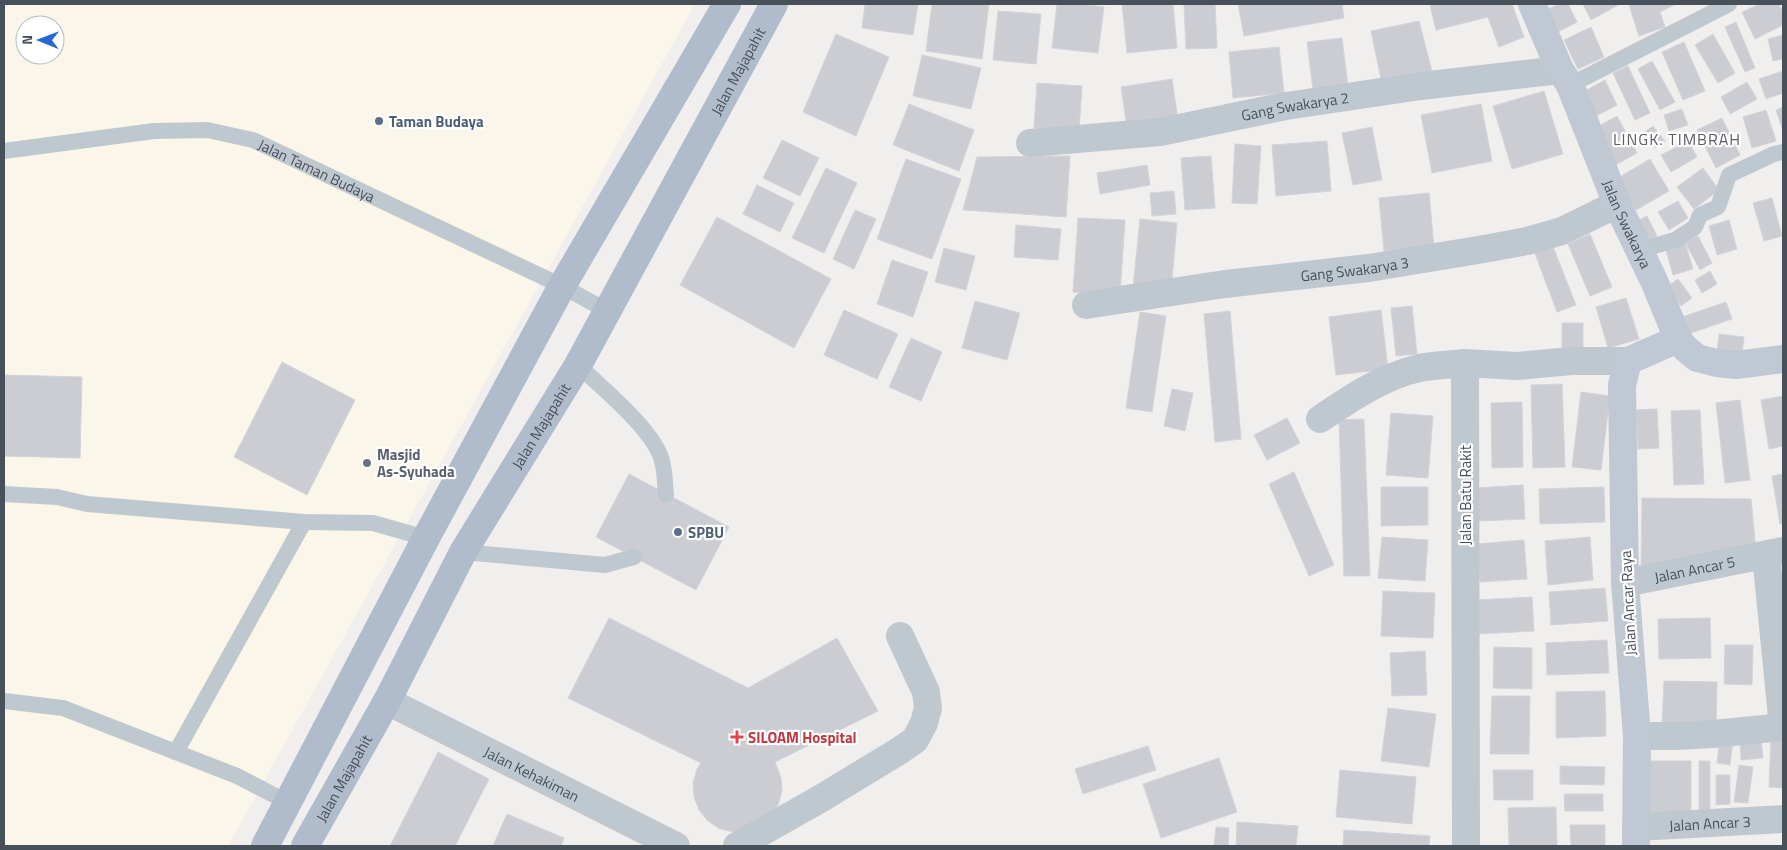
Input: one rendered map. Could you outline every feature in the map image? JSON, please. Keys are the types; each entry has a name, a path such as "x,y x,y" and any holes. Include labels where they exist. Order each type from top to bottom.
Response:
{"main road":[{"path":"265,846 426,538 562,286 727,4"},
{"name":"Jalan Majapahit","path":"305,846 387,701 463,552 578,365 774,4"},
{"path":"292,796 302,805 313,807 329,804"}],"street":[{"name":"Jalan Swakarya","path":"1532,4 1617,204 1640,250 1678,339 1697,358 1717,363 1736,365 1783,359"},
{"name":"Gang Swakarya 2","path":"1030,144 1160,132 1286,106 1421,86 1565,78"},
{"name":"Gang Swakarya 3","path":"1086,305 1225,284 1369,268 1527,241 1562,231 1617,204"},
{"path":"1320,419 1348,400 1382,381 1419,368 1465,363 1517,366 1571,361 1628,361 1678,339"},
{"name":"Jalan Ancar Raya","path":"1628,361 1622,385 1625,583 1637,736 1636,837"},
{"name":"Jalan Batu Rakit","path":"1465,363 1466,846"},
{"name":"Jalan Ancar 5","path":"1625,583 1774,553 1783,727"},
{"path":"736,846 820,799 915,740 924,723 928,708 926,692 900,636"},
{"name":"Jalan Kehakiman","path":"387,701 676,846"},
{"path":"1637,736 1712,734 1783,727"},
{"name":"Jalan Ancar 3","path":"1636,837 1783,819"}],"lane":[{"path":"1565,78 1729,4"},
{"name":"Jalan Taman Budaya","path":"4,151 154,131 206,130 253,140 562,286 607,311"},
{"path":"1640,250 1675,240 1695,227 1700,215 1718,207 1729,175 1774,154 1783,152"},
{"path":"578,365 626,410 654,443 662,460 666,495"},
{"path":"4,494 57,497 87,504 304,522 372,523 426,538"},
{"path":"176,752 304,522"},
{"path":"463,552 605,565 634,557"},
{"path":"4,702 63,708 292,796"}],"shaded area":[{"path":"4,4 695,4 228,846 4,846"}],"building":[{"path":"865,4 918,4 913,35 862,28"},
{"path":"932,4 989,4 982,59 926,51"},
{"path":"1057,4 1104,7 1098,53 1052,48"},
{"path":"1122,4 1173,4 1177,48 1127,53"},
{"path":"1184,4 1215,4 1217,48 1186,49"},
{"path":"1238,4 1342,4 1344,18 1244,36"},
{"path":"1512,4 1524,37 1499,47 1488,17 1436,30 1430,5"},
{"path":"1559,4 1568,4 1577,22 1554,34 1542,12"},
{"path":"1583,4 1620,4 1591,20"},
{"path":"1676,4 1660,12 1665,27 1639,36 1629,5"},
{"path":"1760,4 1779,4 1783,13 1783,25 1755,39 1742,12"},
{"path":"998,11 1041,14 1036,64 993,60"},
{"path":"1419,21 1432,71 1381,79 1371,31"},
{"path":"1736,22 1755,68 1745,72 1725,27"},
{"path":"1591,27 1604,57 1578,69 1564,40"},
{"path":"836,34 889,57 856,136 803,112"},
{"path":"1713,34 1735,73 1718,83 1695,45"},
{"path":"1783,35 1783,59 1773,61 1768,39"},
{"path":"1342,38 1349,94 1314,98 1307,42"},
{"path":"1684,42 1705,91 1683,100 1662,52"},
{"path":"1279,47 1284,93 1233,98 1229,52"},
{"path":"922,55 981,68 971,109 913,96"},
{"path":"1652,61 1675,102 1660,110 1638,69"},
{"path":"1628,66 1650,113 1635,120 1613,73"},
{"path":"1783,71 1783,93 1766,99 1759,79"},
{"path":"1172,79 1178,120 1127,127 1121,87"},
{"path":"1605,80 1617,105 1596,116 1585,91"},
{"path":"1747,82 1757,99 1730,114 1721,97"},
{"path":"1037,83 1082,86 1079,132 1034,128"},
{"path":"1544,91 1563,154 1512,169 1493,106"},
{"path":"909,104 974,130 959,171 893,145"},
{"path":"1481,104 1492,161 1432,173 1421,115"},
{"path":"1783,107 1783,131 1776,110"},
{"path":"1682,109 1688,125 1669,131 1664,115"},
{"path":"1766,110 1776,141 1752,148 1743,117"},
{"path":"1617,116 1637,153 1612,167 1592,130"},
{"path":"1722,118 1740,155 1716,168 1697,130"},
{"path":"1653,126 1665,141 1655,148 1643,133"},
{"path":"1372,127 1382,180 1353,185 1342,133"},
{"path":"782,140 819,158 800,196 763,178"},
{"path":"1327,141 1331,191 1276,196 1272,145"},
{"path":"1688,141 1697,157 1671,172 1661,155"},
{"path":"1235,144 1261,146 1257,204 1232,203"},
{"path":"1070,156 1066,217 963,210 977,157"},
{"path":"1211,156 1215,208 1185,210 1181,158"},
{"path":"906,159 961,179 932,259 877,239"},
{"path":"1650,159 1669,191 1636,210 1618,178"},
{"path":"1147,165 1150,185 1100,194 1097,173"},
{"path":"826,168 857,183 824,253 792,238"},
{"path":"1703,168 1719,190 1694,209 1677,187"},
{"path":"757,185 794,203 780,232 743,214"},
{"path":"1174,191 1176,214 1152,216 1150,193"},
{"path":"1429,193 1434,247 1384,251 1379,198"},
{"path":"1772,198 1782,236 1764,241 1753,203"},
{"path":"1678,201 1688,218 1669,230 1658,212"},
{"path":"855,210 876,219 854,269 833,259"},
{"path":"1647,216 1657,236 1643,243 1633,223"},
{"path":"717,217 831,279 794,348 680,285"},
{"path":"1078,218 1125,220 1120,295 1073,292"},
{"path":"1140,219 1177,223 1171,292 1133,288"},
{"path":"1729,220 1737,249 1717,255 1709,226"},
{"path":"1016,225 1061,229 1058,260 1014,257"},
{"path":"1590,234 1612,287 1590,296 1568,244"},
{"path":"1698,236 1712,263 1700,270 1685,242"},
{"path":"1685,242 1693,269 1673,275 1665,247"},
{"path":"1552,244 1576,305 1557,312 1534,251"},
{"path":"944,248 975,256 966,290 935,282"},
{"path":"892,260 928,272 913,317 877,304"},
{"path":"1710,271 1717,284 1702,293 1695,280"},
{"path":"1678,279 1692,298 1681,306 1667,287"},
{"path":"1626,298 1639,339 1608,348 1596,307"},
{"path":"975,301 1020,313 1007,360 962,348"},
{"path":"1726,302 1732,319 1688,334 1682,317"},
{"path":"1412,306 1417,354 1396,356 1391,308"},
{"path":"844,310 898,334 877,379 824,355"},
{"path":"1381,310 1388,369 1336,375 1329,317"},
{"path":"1230,311 1241,439 1215,442 1204,314"},
{"path":"1140,312 1166,316 1152,412 1126,408"},
{"path":"1562,323 1583,323 1583,348 1562,348"},
{"path":"1719,334 1744,337 1742,354 1717,352"},
{"path":"911,338 942,352 921,401 889,387"},
{"path":"282,362 355,400 307,495 234,457"},
{"path":"4,375 82,377 80,458 4,456"},
{"path":"1562,384 1565,467 1533,468 1531,385"},
{"path":"1172,389 1193,393 1185,431 1164,426"},
{"path":"1581,392 1610,396 1601,470 1572,467"},
{"path":"1783,396 1783,446 1769,449 1761,400"},
{"path":"1740,400 1750,480 1725,483 1716,403"},
{"path":"1522,402 1523,467 1492,468 1491,403"},
{"path":"1657,409 1659,448 1638,449 1636,410"},
{"path":"1700,410 1704,484 1674,485 1671,411"},
{"path":"1391,413 1433,416 1428,478 1386,475"},
{"path":"1287,418 1300,443 1267,460 1254,435"},
{"path":"1364,419 1370,576 1344,576 1339,420"},
{"path":"1294,472 1334,565 1309,576 1269,484"},
{"path":"629,474 729,527 696,590 596,537"},
{"path":"1783,474 1783,523 1780,524 1772,476"},
{"path":"1523,485 1525,519 1478,521 1477,488"},
{"path":"1381,487 1428,487 1428,525 1381,526"},
{"path":"1604,487 1605,522 1540,524 1539,489"},
{"path":"1642,498 1751,499 1756,550 1641,569"},
{"path":"1382,537 1428,540 1425,581 1378,578"},
{"path":"1590,537 1593,580 1548,585 1545,541"},
{"path":"1524,540 1527,579 1480,582 1477,544"},
{"path":"1605,588 1608,621 1551,625 1549,592"},
{"path":"1383,591 1435,593 1433,638 1381,636"},
{"path":"1532,597 1534,631 1478,634 1476,600"},
{"name":"SILOAM Hospital","path":"609,618 748,688 837,638 878,711 775,762 781,778 782,791 778,805 771,817 747,831 734,832 720,829 708,821 699,810 694,797 693,783 701,763 568,698"},
{"path":"1710,618 1711,658 1659,659 1658,619"},
{"path":"1607,640 1609,673 1547,675 1546,643"},
{"path":"1725,645 1753,645 1752,685 1724,684"},
{"path":"1494,647 1532,648 1532,689 1493,688"},
{"path":"1425,651 1427,695 1392,696 1390,653"},
{"path":"1664,681 1717,682 1716,727 1662,726"},
{"path":"1605,691 1606,736 1556,738 1556,692"},
{"path":"1492,696 1530,696 1529,754 1490,754"},
{"path":"1388,708 1436,714 1429,767 1381,761"},
{"path":"1761,738 1763,758 1741,760 1740,740"},
{"path":"1720,739 1733,741 1730,765 1717,763"},
{"path":"1771,739 1783,740 1783,788 1769,787"},
{"path":"1148,746 1156,770 1083,794 1075,769"},
{"path":"438,752 489,779 455,846 390,846"},
{"path":"1219,758 1237,812 1161,838 1143,784"},
{"path":"1648,761 1691,761 1691,816 1648,816"},
{"path":"1699,761 1710,761 1710,814 1699,814"},
{"path":"1739,765 1753,767 1748,803 1734,802"},
{"path":"1560,766 1605,767 1604,785 1560,784"},
{"path":"1340,770 1416,777 1412,824 1336,817"},
{"path":"1493,770 1533,770 1533,800 1494,800"},
{"path":"1716,775 1730,775 1730,804 1716,805"},
{"path":"1564,794 1603,794 1603,811 1565,811"},
{"path":"1556,807 1557,846 1509,846 1508,808"},
{"path":"507,814 564,838 561,846 493,846"},
{"path":"1237,822 1298,826 1296,846 1236,846"},
{"path":"1570,825 1605,825 1605,846 1571,846"},
{"path":"1216,827 1229,828 1228,846 1214,846"},
{"path":"1344,830 1430,836 1429,846 1343,846"}],"place":[{"name":"Taman Budaya","path":"379,121"},
{"name":"Masjid As-Syuhada","path":"367,463"},
{"name":"SPBU","path":"678,532"},
{"name":"SILOAM Hospital","path":"737,737"}],"district":[{"name":"LINGK. TIMBRAH","path":"1677,139"}]}
